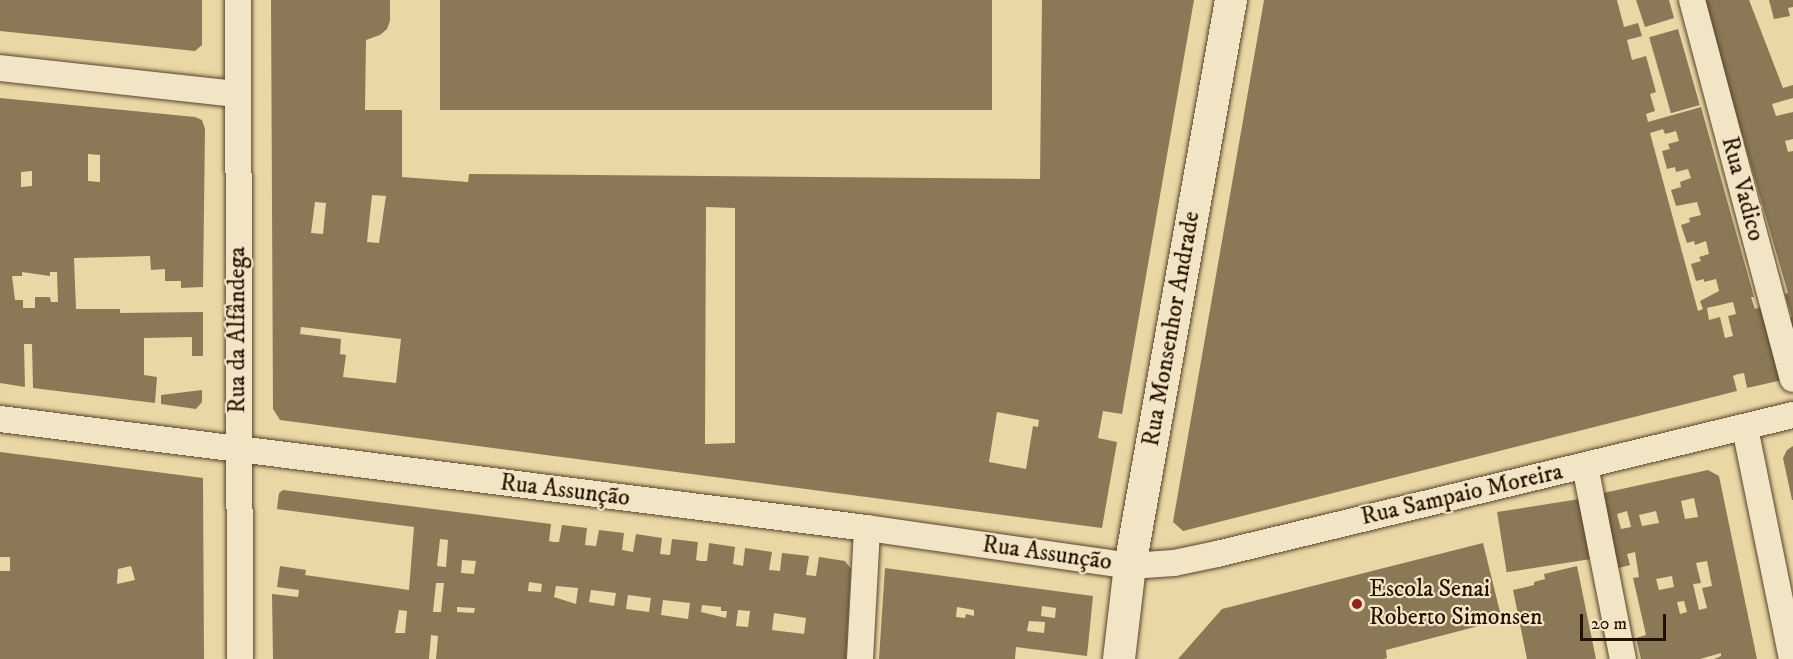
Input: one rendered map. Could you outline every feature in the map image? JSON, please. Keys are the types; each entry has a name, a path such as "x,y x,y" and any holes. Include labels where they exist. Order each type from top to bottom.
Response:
{"street":[{"name":"Rua da Alfândega","path":"238,0 240,659"},
{"name":"Rua Monsenhor Andrade","path":"1119,659 1130,566 1231,0"},
{"name":"Rua Vadico","path":"1692,0 1793,379"},
{"path":"0,69 237,94"},
{"name":"Rua Sampaio Moreira","path":"1130,566 1199,557 1793,415"},
{"name":"Rua Assunção","path":"0,419 867,528 1130,566"},
{"path":"1745,428 1792,659"},
{"path":"1585,466 1623,659"},
{"path":"860,659 867,528"}],"building":[{"path":"0,0 202,0 202,45 195,51 0,31"},
{"path":"271,0 390,0 390,21 387,29 380,35 366,40 365,110 402,110 402,177 468,182 469,174 1040,179 1042,0 1194,0 1122,414 1103,411 1098,438 1117,442 1102,528 280,420 273,409","holes":["372,195 386,196 379,243 367,242","315,202 326,203 323,234 311,233","706,207 735,208 735,443 705,444","301,327 401,339 396,383 343,377 346,355 340,354 341,339 300,334","997,412 1039,420 1038,427 1033,426 1026,469 989,462"]},
{"path":"440,0 992,0 992,110 440,110"},
{"path":"1264,0 1617,0 1624,27 1638,23 1642,36 1627,40 1632,60 1646,56 1656,92 1650,94 1655,111 1646,114 1648,122 1701,107 1754,297 1751,297 1755,309 1765,306 1782,380 1747,388 1744,373 1738,374 1733,376 1737,391 1183,531 1173,522","holes":["1663,129 1665,134 1676,131 1679,141 1668,144 1670,149 1662,151 1667,169 1675,167 1676,172 1688,169 1691,178 1680,182 1681,187 1671,190 1676,206 1697,202 1701,215 1689,218 1690,222 1681,225 1687,243 1694,241 1695,245 1706,241 1709,254 1699,257 1701,261 1691,264 1696,281 1716,279 1719,291 1700,301 1703,309 1698,311 1650,133","1733,302 1736,314 1728,316 1733,336 1725,338 1720,317 1709,320 1707,308"]},
{"path":"1636,0 1669,0 1674,18 1645,27"},
{"path":"1703,0 1749,0 1783,88 1793,85 1793,98 1772,104 1776,116 1793,112 1793,139 1785,141 1788,152 1793,151 1793,343 1786,319 1792,317 1785,294 1788,293"},
{"path":"1769,0 1793,0 1793,7 1788,8 1790,16 1774,19"},
{"path":"1678,29 1700,105 1671,113 1649,37"},
{"path":"0,98 195,117 202,120 205,129 203,287 181,288 181,281 165,281 165,269 151,270 150,256 74,258 76,309 120,309 120,313 203,312 203,356 192,356 192,337 144,338 144,375 157,377 155,403 33,388 32,344 24,344 25,387 0,383","holes":["88,154 100,155 100,182 88,181","32,171 32,186 21,187 21,172","22,272 50,276 50,272 57,272 58,302 51,302 50,297 35,297 35,308 23,308 23,300 15,300 12,276 22,276"]},
{"path":"202,390 202,402 196,409 161,404 161,395"},
{"path":"1793,446 1792,500 1783,458 1787,450"},
{"path":"0,452 203,478 204,659 0,659 0,571 10,571 10,557 0,557","holes":["131,566 135,580 117,584 118,569"]},
{"path":"1708,470 1719,476 1757,659 1714,659 1721,656 1721,653 1700,659 1641,659 1636,638 1646,635 1633,578 1639,577 1635,552 1627,554 1630,565 1615,569 1599,494","holes":["1694,498 1698,517 1685,519 1681,501","1627,511 1631,527 1621,529 1617,514","1656,511 1659,523 1642,526 1639,515","1707,561 1712,586 1702,588 1707,608 1699,610 1693,584 1701,583 1696,563","1672,576 1674,587 1659,590 1656,579","1684,601 1687,612 1680,614 1677,602"]},
{"path":"283,490 551,524 549,541 554,542 559,542 562,525 587,528 585,545 596,546 599,530 624,533 622,550 633,552 636,534 662,538 660,554 670,555 672,539 698,542 696,560 701,561 707,561 709,543 735,547 733,564 743,566 745,548 772,552 769,570 780,571 782,553 809,556 806,575 816,576 819,557 845,561 851,569 846,659 436,659 438,636 431,635 429,659 273,659 272,594 298,597 299,590 277,587 280,566 306,570 305,575 409,590 414,527 277,509 279,493","holes":["440,539 448,540 446,567 437,566","462,560 476,561 474,574 461,573","529,582 542,584 541,592 528,591","436,583 444,583 441,612 433,612","556,586 578,588 576,604 554,597","591,590 616,593 614,606 589,602","628,595 651,598 649,612 626,609","663,600 690,603 688,619 661,615","702,605 721,607 721,611 727,611 726,618 701,612","457,607 475,608 474,613 457,612","399,610 407,611 405,633 395,633","738,610 750,611 748,627 736,626","774,613 806,618 804,634 772,630"]},
{"path":"1586,498 1596,558 1507,572 1497,512"},
{"name":"Escola Senai Roberto Simonsen","path":"1483,543 1502,620 1386,650 1387,658 1384,659 1178,659 1222,609"},
{"path":"1577,566 1596,659 1527,659 1513,590 1534,585 1534,582 1545,579 1544,574"},
{"path":"885,568 1093,596 1087,656 1016,647 1015,659 879,659","holes":["1042,606 1056,608 1055,618 1041,616","957,607 974,610 974,616 966,614 965,618 956,617","1029,621 1045,622 1044,633 1027,631"]}],"place":[{"name":"Escola Senai Roberto Simonsen","path":"1357,604"}]}
